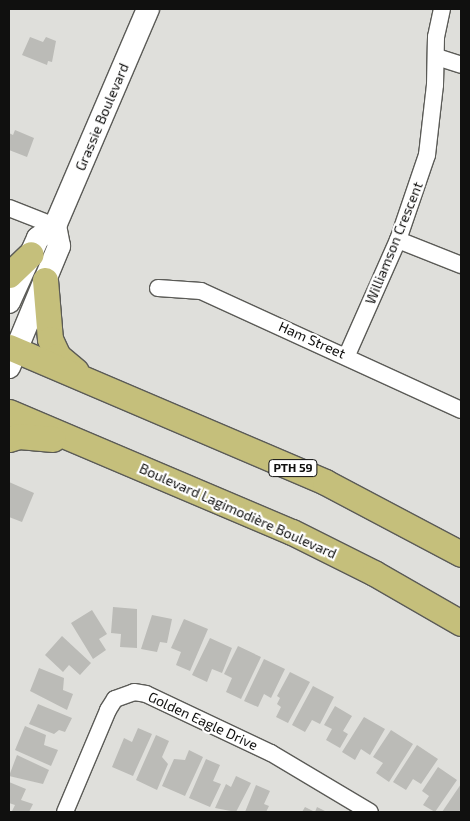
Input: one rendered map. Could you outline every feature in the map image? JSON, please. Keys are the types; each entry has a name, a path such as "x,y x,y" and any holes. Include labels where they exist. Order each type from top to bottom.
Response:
{"main road":[{"name":"Grassie Boulevard","path":"9,302 38,238 55,226 148,9"},
{"name":"Grassie Boulevard","path":"11,355 46,280 59,246 55,226"},
{"path":"9,275 31,254"},
{"path":"46,280 50,339 58,356 77,371 118,393"},
{"name":"PTH 59","path":"11,355 118,393 325,482 461,554"},
{"name":"Boulevard Lagimodière Boulevard","path":"9,412 292,532 374,573 461,623"},
{"path":"9,439 28,436 87,445"}],"street":[{"name":"Williamson Crescent","path":"347,355 398,240 426,155 437,57 436,38 442,9"},
{"path":"437,57 461,65"},
{"path":"9,208 55,226"},
{"path":"398,240 461,265"},
{"name":"Ham Street","path":"158,288 201,291 347,355 461,410"},
{"name":"Golden Eagle Drive","path":"65,812 108,710 116,698 134,692 146,694 246,740 320,780 370,812"}],"building":[{"path":"30,37 43,42 46,37 56,41 52,62 48,61 47,65 22,55"},
{"path":"15,130 34,138 27,157 9,150 9,133 13,135"},
{"path":"9,482 34,493 22,522 9,517"},
{"path":"113,607 137,609 137,648 120,647 121,634 111,633"},
{"path":"92,610 107,634 99,639 106,650 93,659 71,623"},
{"path":"152,615 172,619 167,643 160,642 157,652 141,649"},
{"path":"184,619 208,629 190,671 176,665 181,652 171,648"},
{"path":"62,636 91,663 80,675 69,665 63,672 45,655"},
{"path":"210,638 232,648 222,673 212,669 207,682 192,675"},
{"path":"238,646 261,657 241,699 226,692 232,678 224,674"},
{"path":"264,659 285,669 271,698 264,694 258,707 244,701"},
{"path":"39,668 64,678 63,690 73,694 67,710 30,691"},
{"path":"290,672 310,682 288,723 276,717 281,707 277,704 280,698 277,696"},
{"path":"313,686 334,697 320,724 312,720 305,732 292,725"},
{"path":"38,704 72,718 65,732 59,730 54,734 29,724"},
{"path":"335,706 352,716 343,731 348,734 340,748 326,740 332,729 324,725"},
{"path":"364,717 385,729 370,755 361,749 355,760 342,752"},
{"path":"25,726 46,735 44,745 58,750 51,766 15,750"},
{"path":"138,728 152,734 133,776 112,767 124,738 132,742"},
{"path":"391,730 413,744 389,782 376,773 383,763 373,757"},
{"path":"156,735 169,741 162,757 168,764 157,790 136,780"},
{"path":"417,745 438,759 421,784 413,779 406,790 393,782"},
{"path":"189,750 203,757 185,796 162,786 174,759 185,760"},
{"path":"17,755 49,770 43,784 9,776"},
{"path":"206,759 220,765 213,781 221,784 210,807 189,798"},
{"path":"438,767 457,780 435,812 423,805 429,796 422,791"},
{"path":"236,776 251,783 236,812 215,808 226,784 231,787"},
{"path":"9,782 26,789 21,800 33,804 29,812 12,811 15,805 9,803"},
{"path":"461,784 461,812 442,812"},
{"path":"256,785 270,791 264,804 269,806 266,812 245,812"},
{"path":"305,807 315,812 302,812"},
{"path":"317,807 327,812 315,812"}]}
